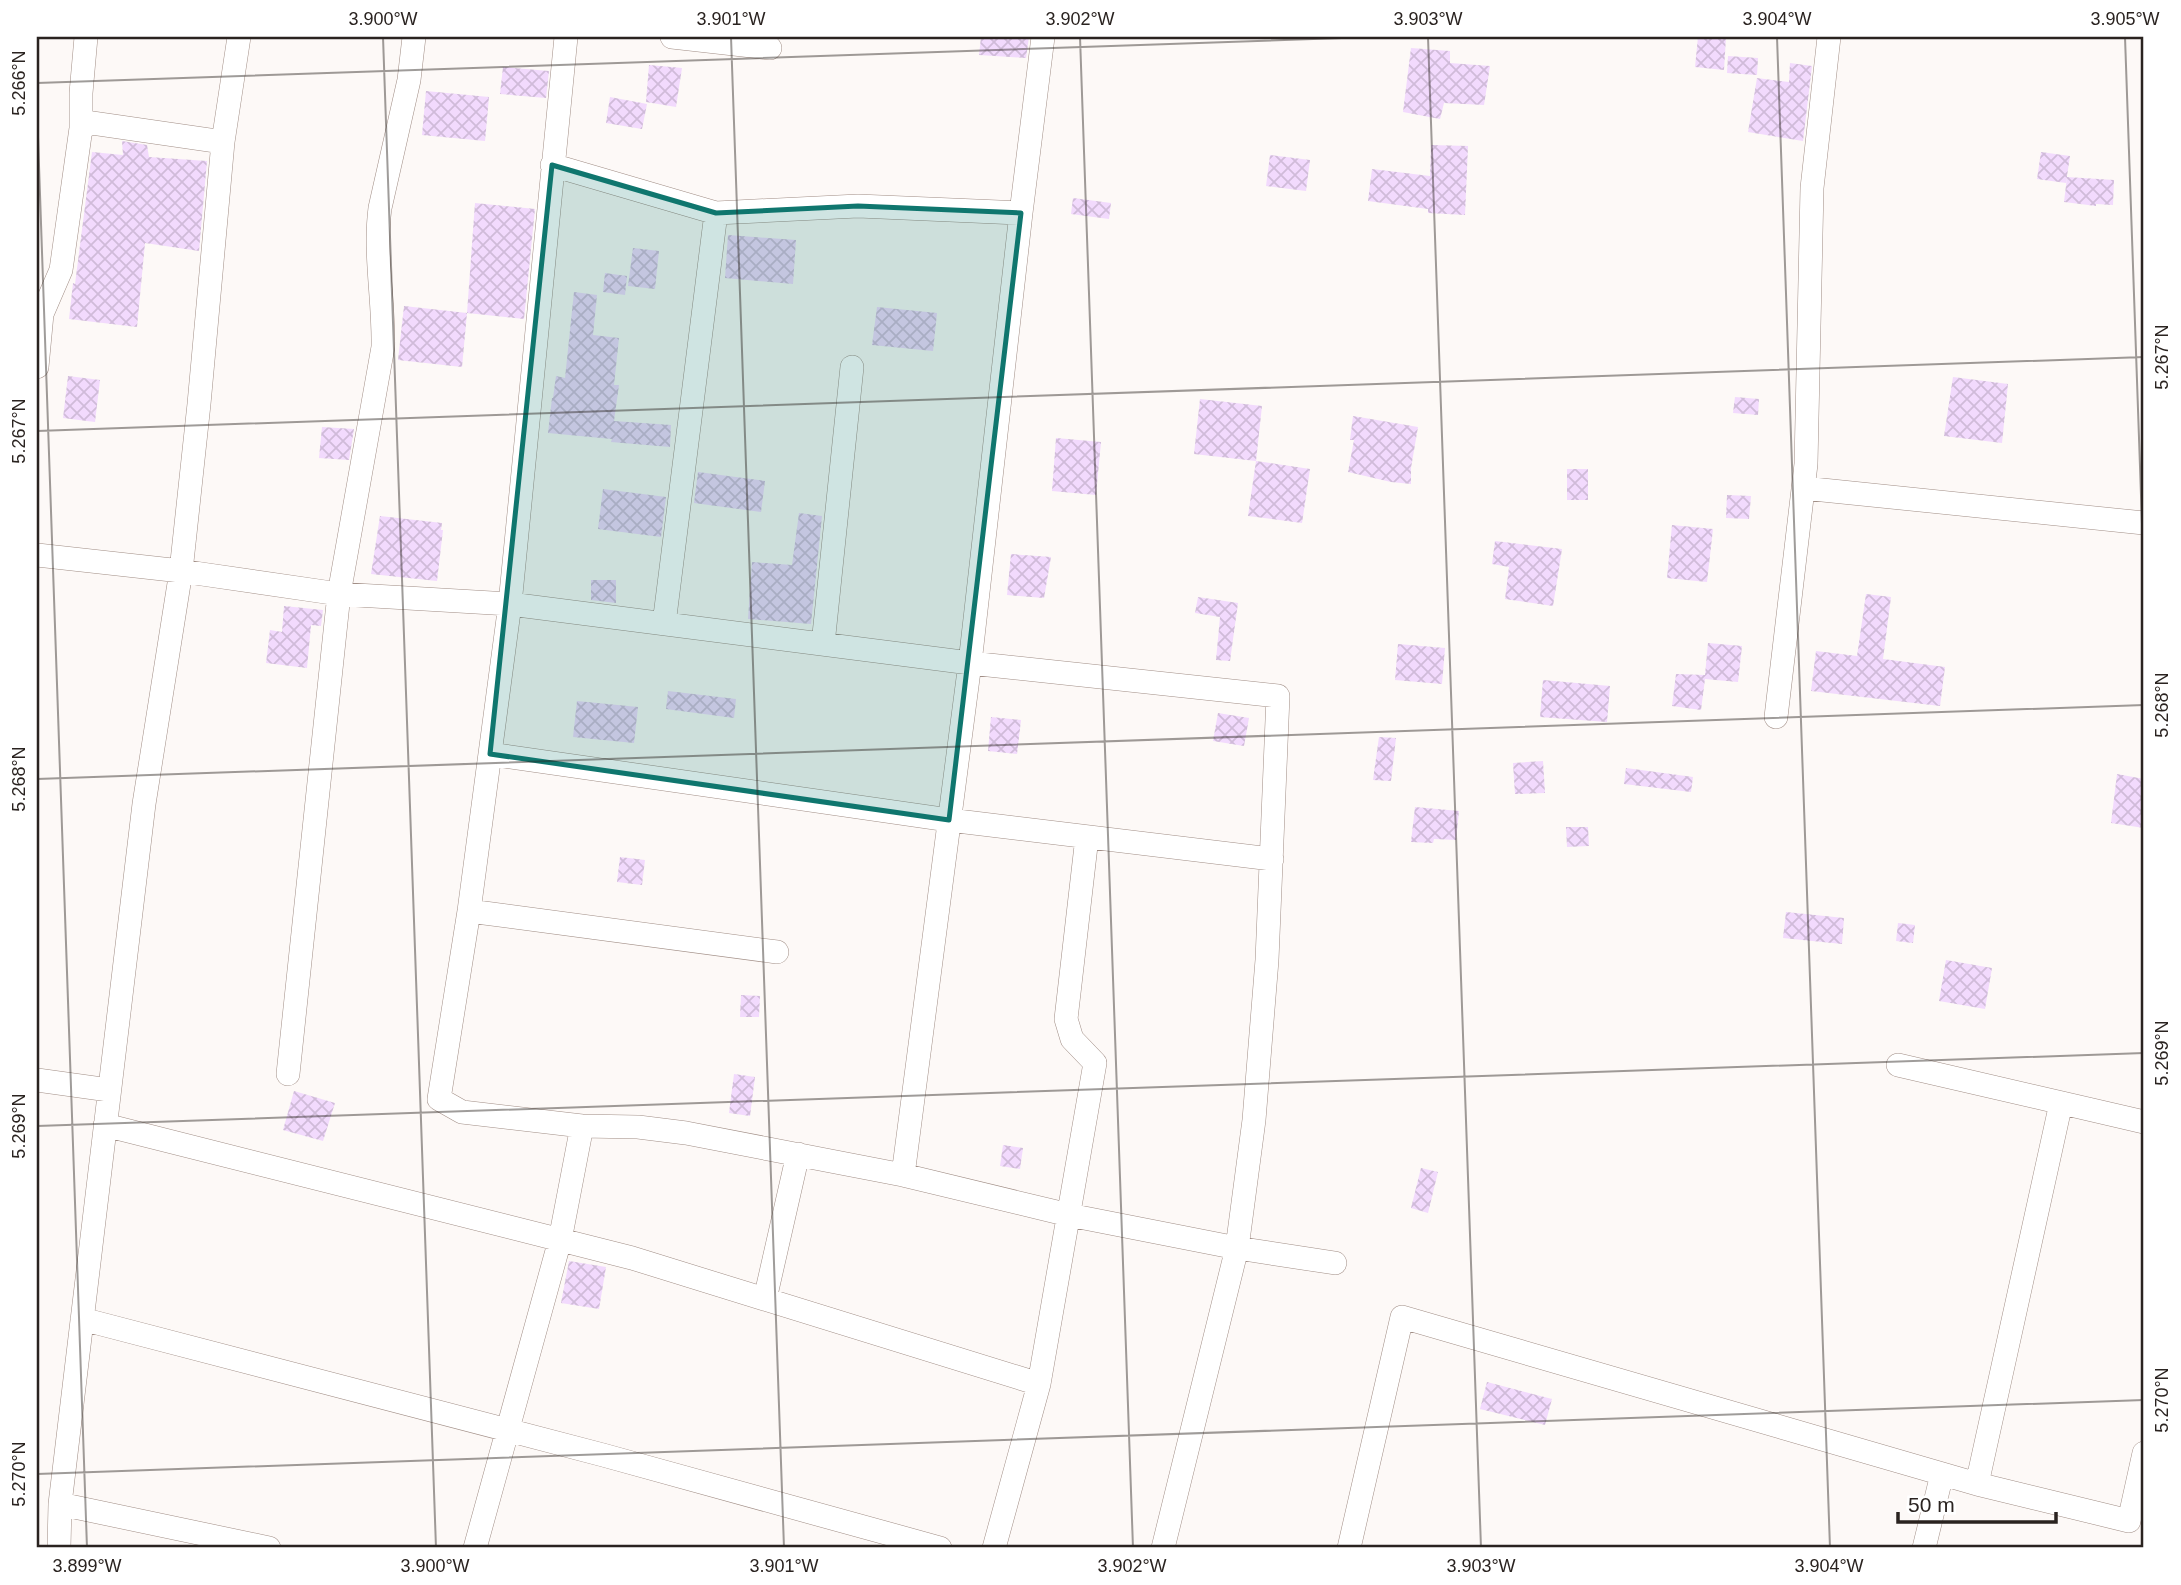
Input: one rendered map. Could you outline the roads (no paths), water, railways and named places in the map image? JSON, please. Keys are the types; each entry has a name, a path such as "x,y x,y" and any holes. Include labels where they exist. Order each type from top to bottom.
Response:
{"street":[{"path":"37,367 42,314 61,270 81,128 80,93 86,37"},
{"path":"59,1548 60,1504 144,804 181,571 223,142 239,37"},
{"path":"288,1074 340,594 383,346 384,315 377,230 409,80 414,37"},
{"path":"566,37 510,604 469,911 439,1099 462,1112 582,1126 638,1127 686,1133 903,1175 1069,1215 1237,1248 1335,1263"},
{"path":"672,37 770,48"},
{"path":"903,1175 970,663 1043,37"},
{"path":"1776,717 1806,464 1812,187 1829,37"},
{"path":"81,128 92,123 223,142"},
{"path":"552,165 716,213 858,206 1021,214"},
{"path":"664,624 716,213"},
{"path":"822,644 852,367"},
{"path":"1803,488 2144,523"},
{"path":"37,555 181,571 340,594 510,604 970,663 1278,696 1267,960 1254,1120 1237,1248 1163,1548"},
{"path":"490,754 949,820 1272,859"},
{"path":"994,1548 1039,1384 1095,1063 1072,1039 1066,1019 1087,836"},
{"path":"469,911 777,952"},
{"path":"1898,1065 2144,1122"},
{"path":"37,1080 109,1090"},
{"path":"1977,1484 2061,1102"},
{"path":"105,1125 632,1258 1039,1384"},
{"path":"475,1548 560,1240 582,1126"},
{"path":"765,1299 798,1154"},
{"path":"1349,1548 1402,1317 1977,1484 2129,1521 2144,1453"},
{"path":"82,1319 507,1430 940,1548"},
{"path":"1924,1548 1942,1474"},
{"path":"60,1504 269,1548"}]}
